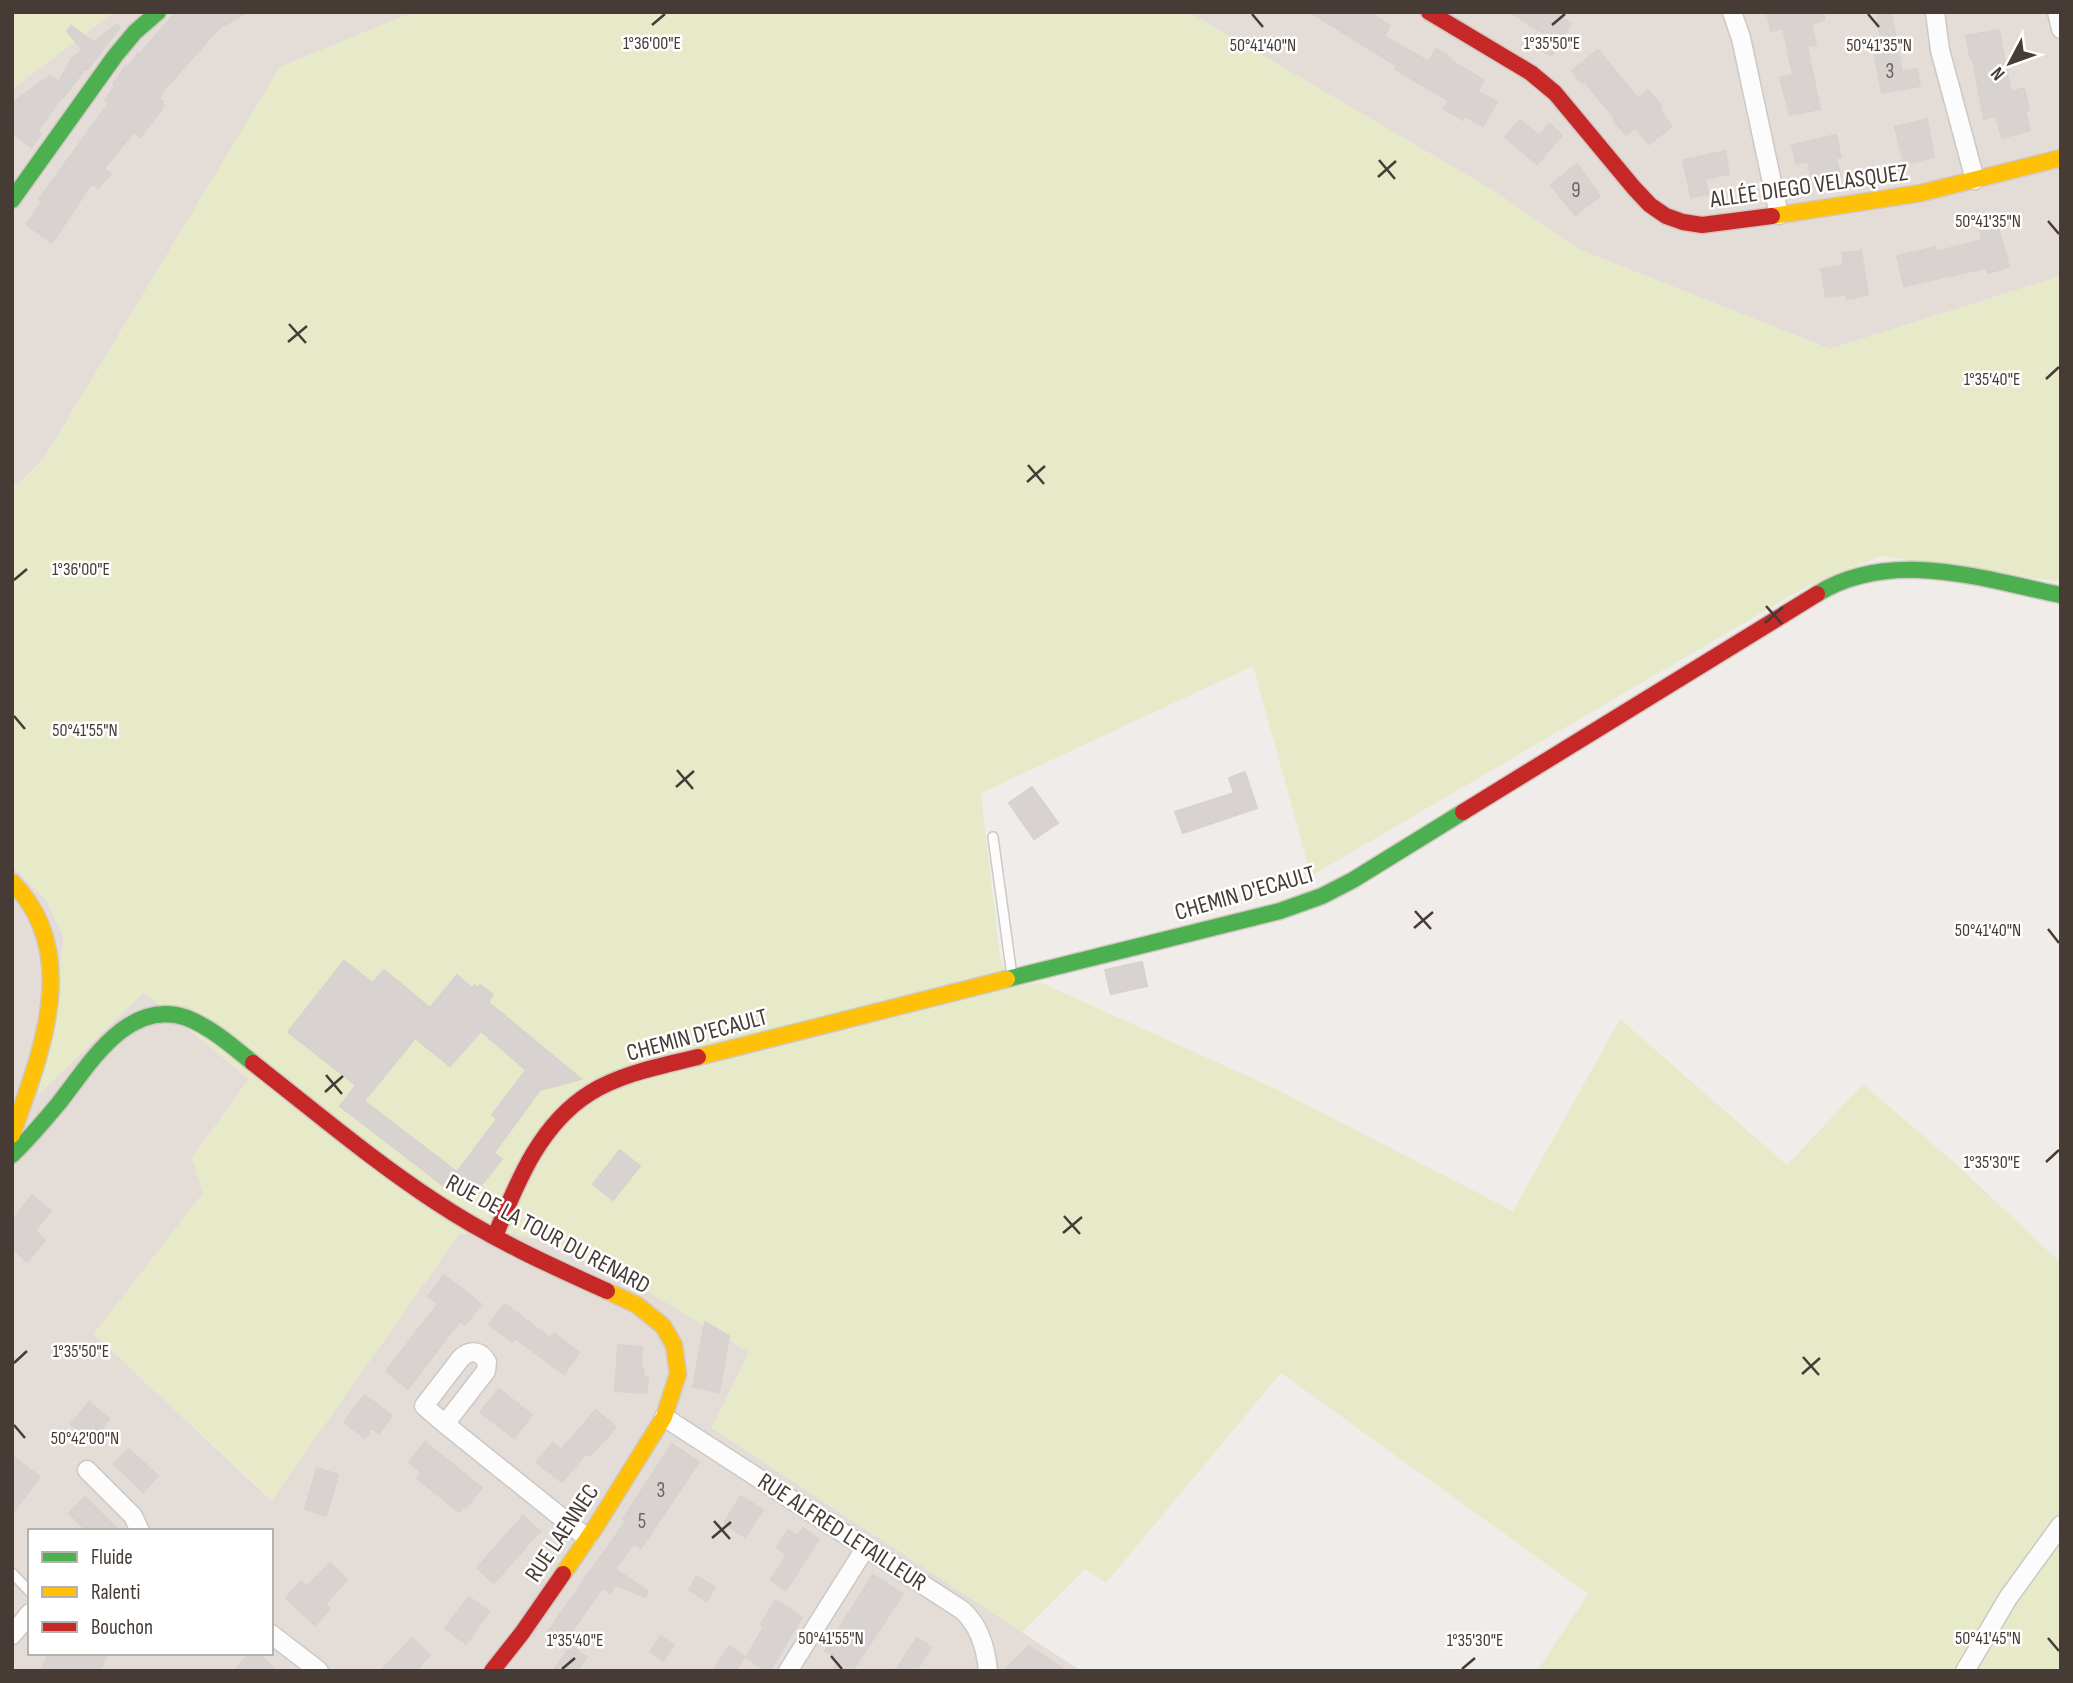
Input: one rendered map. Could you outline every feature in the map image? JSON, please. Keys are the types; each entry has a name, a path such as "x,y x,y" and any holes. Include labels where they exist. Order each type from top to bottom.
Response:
{"street":[{"path":"12,200 115,56 135,32 158,12"},
{"name":"ALLÉE DIEGO VELASQUEZ","path":"1429,12 1547,85 1633,188 1666,216 1683,222 1721,224 1883,200 2061,158"},
{"path":"1732,12 1741,38 1779,215"},
{"path":"1935,12 1940,50 1975,180"},
{"path":"2057,12 2061,29"},
{"name":"CHEMIN D'ECAULT","path":"495,1236 518,1182 543,1139 566,1111 599,1088 654,1068 1280,911 1334,890 1809,599 1850,579 1890,570 1917,570 1965,576 2061,595"},
{"path":"12,882 31,906 41,928 51,975 51,1004 46,1033 12,1135"},
{"name":"RUE DE LA TOUR DU RENARD","path":"12,1156 38,1130 110,1039 130,1024 147,1016 172,1014 191,1019 210,1029 437,1203 530,1256 627,1299 647,1311 663,1326 674,1345 678,1365 676,1385 664,1417"},
{"name":"RUE LAENNEC","path":"492,1671 522,1633 587,1538 664,1417"},
{"name":"RUE ALFRED LETAILLEUR","path":"664,1417 968,1615 985,1650 988,1671"},
{"path":"445,1424 587,1538"},
{"path":"88,1470 133,1516 139,1529"},
{"path":"1965,1671 2008,1598 2061,1524"},
{"path":"788,1671 866,1547"},
{"path":"12,1635 28,1615"},
{"path":"273,1636 319,1671"}],"lane":[{"path":"993,837 1012,978"},
{"path":"12,1573 28,1590"}],"shaded area":[{"path":"114,12 414,12 280,67 45,457 12,487 12,89"},
{"path":"1188,12 2061,12 2061,276 1830,349 1578,249 1494,191"},
{"path":"12,865 46,899 64,938 39,1094 144,992 249,1079 192,1158 204,1192 94,1334 271,1500 459,1234 499,1231 537,1239 637,1285 749,1352 712,1428 1081,1671 12,1671"}],"green space":[{"path":"12,12 114,12 12,89"},
{"path":"414,12 1188,12 1494,191 1578,249 1830,349 2061,276 2061,582 1881,556 1809,585 1311,876 1253,666 981,793 1000,958 1011,986 1042,983 1276,1089 1513,1211 1620,1019 1787,1165 1863,1084 1957,1165 2061,1263 2061,1671 1537,1671 1588,1594 1281,1373 1106,1583 1085,1569 1022,1632 712,1428 749,1352 637,1285 537,1239 499,1231 459,1234 272,1500 94,1334 203,1193 192,1158 249,1079 144,992 38,1095 64,938 46,899 12,865 12,487 45,457 280,67"}],"building":[{"path":"176,12 247,12 218,29 161,93 163,94 159,99 164,106 140,137 134,132 104,168 111,174 98,188 92,183 52,243 26,224 42,202 39,199 109,103 105,100 126,66 128,67"},
{"path":"1310,12 1369,12 1390,26 1384,36 1429,62 1436,49 1484,80 1478,91 1497,102 1483,126 1465,116 1463,120 1444,109 1449,101 1395,69 1397,66"},
{"path":"1510,12 1553,12 1571,23 1551,56 1536,47 1544,34"},
{"path":"1767,12 1824,12 1824,20 1811,23 1816,45 1807,46 1820,109 1790,115 1780,78 1793,75 1783,28 1771,31"},
{"path":"1877,12 1891,12 1902,72 1917,69 1920,86 1882,93 1874,52 1882,50"},
{"path":"117,25 120,27 37,131 41,134 31,147 12,133 12,103 50,76 59,82 72,58 83,50 67,31 71,26 94,42"},
{"path":"1999,30 2011,92 2024,88 2029,110 2025,111 2030,130 2002,138 1996,116 1984,119 1966,36"},
{"path":"1598,50 1638,99 1648,90 1662,107 1659,110 1672,126 1649,144 1635,127 1626,135 1584,81 1582,83 1572,71"},
{"path":"1927,119 1934,157 1904,164 1895,127"},
{"path":"1520,120 1539,136 1549,124 1562,135 1537,164 1505,137"},
{"path":"1836,135 1841,157 1836,158 1841,177 1813,184 1808,161 1796,164 1792,145"},
{"path":"1725,151 1729,174 1705,179 1708,194 1691,197 1683,160"},
{"path":"1577,164 1600,196 1575,215 1551,185"},
{"path":"1997,223 2009,267 1988,273 1986,268 1904,286 1897,256 1935,247 1936,252 1982,240 1979,228"},
{"path":"1861,251 1868,295 1847,299 1846,294 1826,297 1821,269 1844,265 1842,253"},
{"path":"1245,772 1257,808 1183,833 1175,812 1234,793 1229,778"},
{"path":"1032,787 1058,823 1034,839 1009,803"},
{"path":"344,961 373,983 384,970 430,1008 457,975 472,988 475,985 478,988 480,985 493,995 488,1002 581,1079 540,1090 494,1153 502,1159 468,1202 340,1106 356,1085 288,1032","holes":["481,1031 526,1070 492,1115 497,1119 457,1172 364,1101 415,1038 450,1066"]},
{"path":"1142,962 1147,986 1111,994 1105,970"},
{"path":"620,1150 640,1166 613,1200 593,1184"},
{"path":"32,1195 51,1211 35,1231 45,1240 27,1262 12,1248 12,1223"},
{"path":"444,1275 481,1304 465,1325 460,1321 408,1389 386,1371 438,1304 428,1296"},
{"path":"505,1304 550,1338 554,1333 579,1353 564,1374 515,1338 512,1342 489,1324"},
{"path":"705,1322 729,1336 719,1392 693,1387"},
{"path":"618,1345 642,1347 641,1368 644,1368 643,1377 648,1377 646,1393 615,1391"},
{"path":"499,1389 532,1415 514,1438 480,1412"},
{"path":"365,1395 392,1416 379,1433 372,1428 365,1438 344,1422"},
{"path":"89,1402 109,1419 93,1440 71,1424"},
{"path":"596,1410 616,1427 590,1456 586,1453 562,1482 536,1462 553,1443 561,1450"},
{"path":"425,1442 482,1488 459,1512 417,1478 421,1472 409,1462"},
{"path":"672,1444 699,1462 641,1548 634,1543 615,1569 648,1591 645,1597 615,1585 611,1593 602,1588 563,1644 547,1633 626,1521 623,1519"},
{"path":"129,1449 158,1476 143,1492 114,1464"},
{"path":"12,1456 40,1477 12,1513"},
{"path":"317,1468 338,1475 326,1516 305,1509"},
{"path":"741,1496 763,1510 745,1537 724,1523"},
{"path":"85,1497 117,1529 85,1529 69,1513"},
{"path":"523,1516 540,1531 494,1583 477,1568"},
{"path":"803,1528 819,1539 786,1590 771,1580 787,1554 777,1548 788,1530 798,1536"},
{"path":"330,1563 347,1580 325,1604 330,1609 315,1625 286,1598 301,1581 306,1587"},
{"path":"873,1575 903,1594 852,1671 832,1671 839,1660 825,1651"},
{"path":"697,1576 715,1587 707,1601 689,1590"},
{"path":"469,1597 489,1612 466,1644 445,1628"},
{"path":"776,1600 802,1617 770,1671 766,1671 746,1657"},
{"path":"661,1636 674,1645 663,1661 650,1652"},
{"path":"412,1638 430,1655 416,1671 381,1671"},
{"path":"917,1638 931,1647 916,1671 895,1671"},
{"path":"571,1646 587,1657 576,1671 553,1671"},
{"path":"729,1646 745,1657 736,1671 713,1671"},
{"path":"1029,1646 1066,1671 1003,1671"},
{"path":"48,1655 106,1655 100,1671 41,1671"},
{"path":"248,1655 260,1655 277,1671 234,1671"}],"traffic: fast":[{"path":"12,200 115,56 135,32 158,12"},
{"path":"1817,594 1846,580 1876,572 1906,570 1938,571 2061,595"},
{"path":"1007,979 1280,911 1322,896 1353,880 1463,812"},
{"path":"12,1155 112,1038 146,1017 166,1014 187,1018 213,1032 253,1063"}],"traffic: slow":[{"path":"1772,216 1921,193 2061,158"},
{"path":"12,882 34,910 46,940 51,972 43,1039 12,1135"},
{"path":"698,1057 1007,979"},
{"path":"563,1574 664,1417 678,1374 674,1345 663,1326 637,1305 607,1291"}],"traffic: jam":[{"path":"1429,12 1531,73 1555,93 1634,188 1650,205 1666,216 1702,225 1772,216"},
{"path":"1463,812 1817,594"},
{"path":"495,1236 521,1176 543,1138 572,1106 615,1080 698,1057"},
{"path":"253,1063 366,1152 456,1215 542,1261 607,1291"},
{"path":"492,1671 563,1574"}]}
